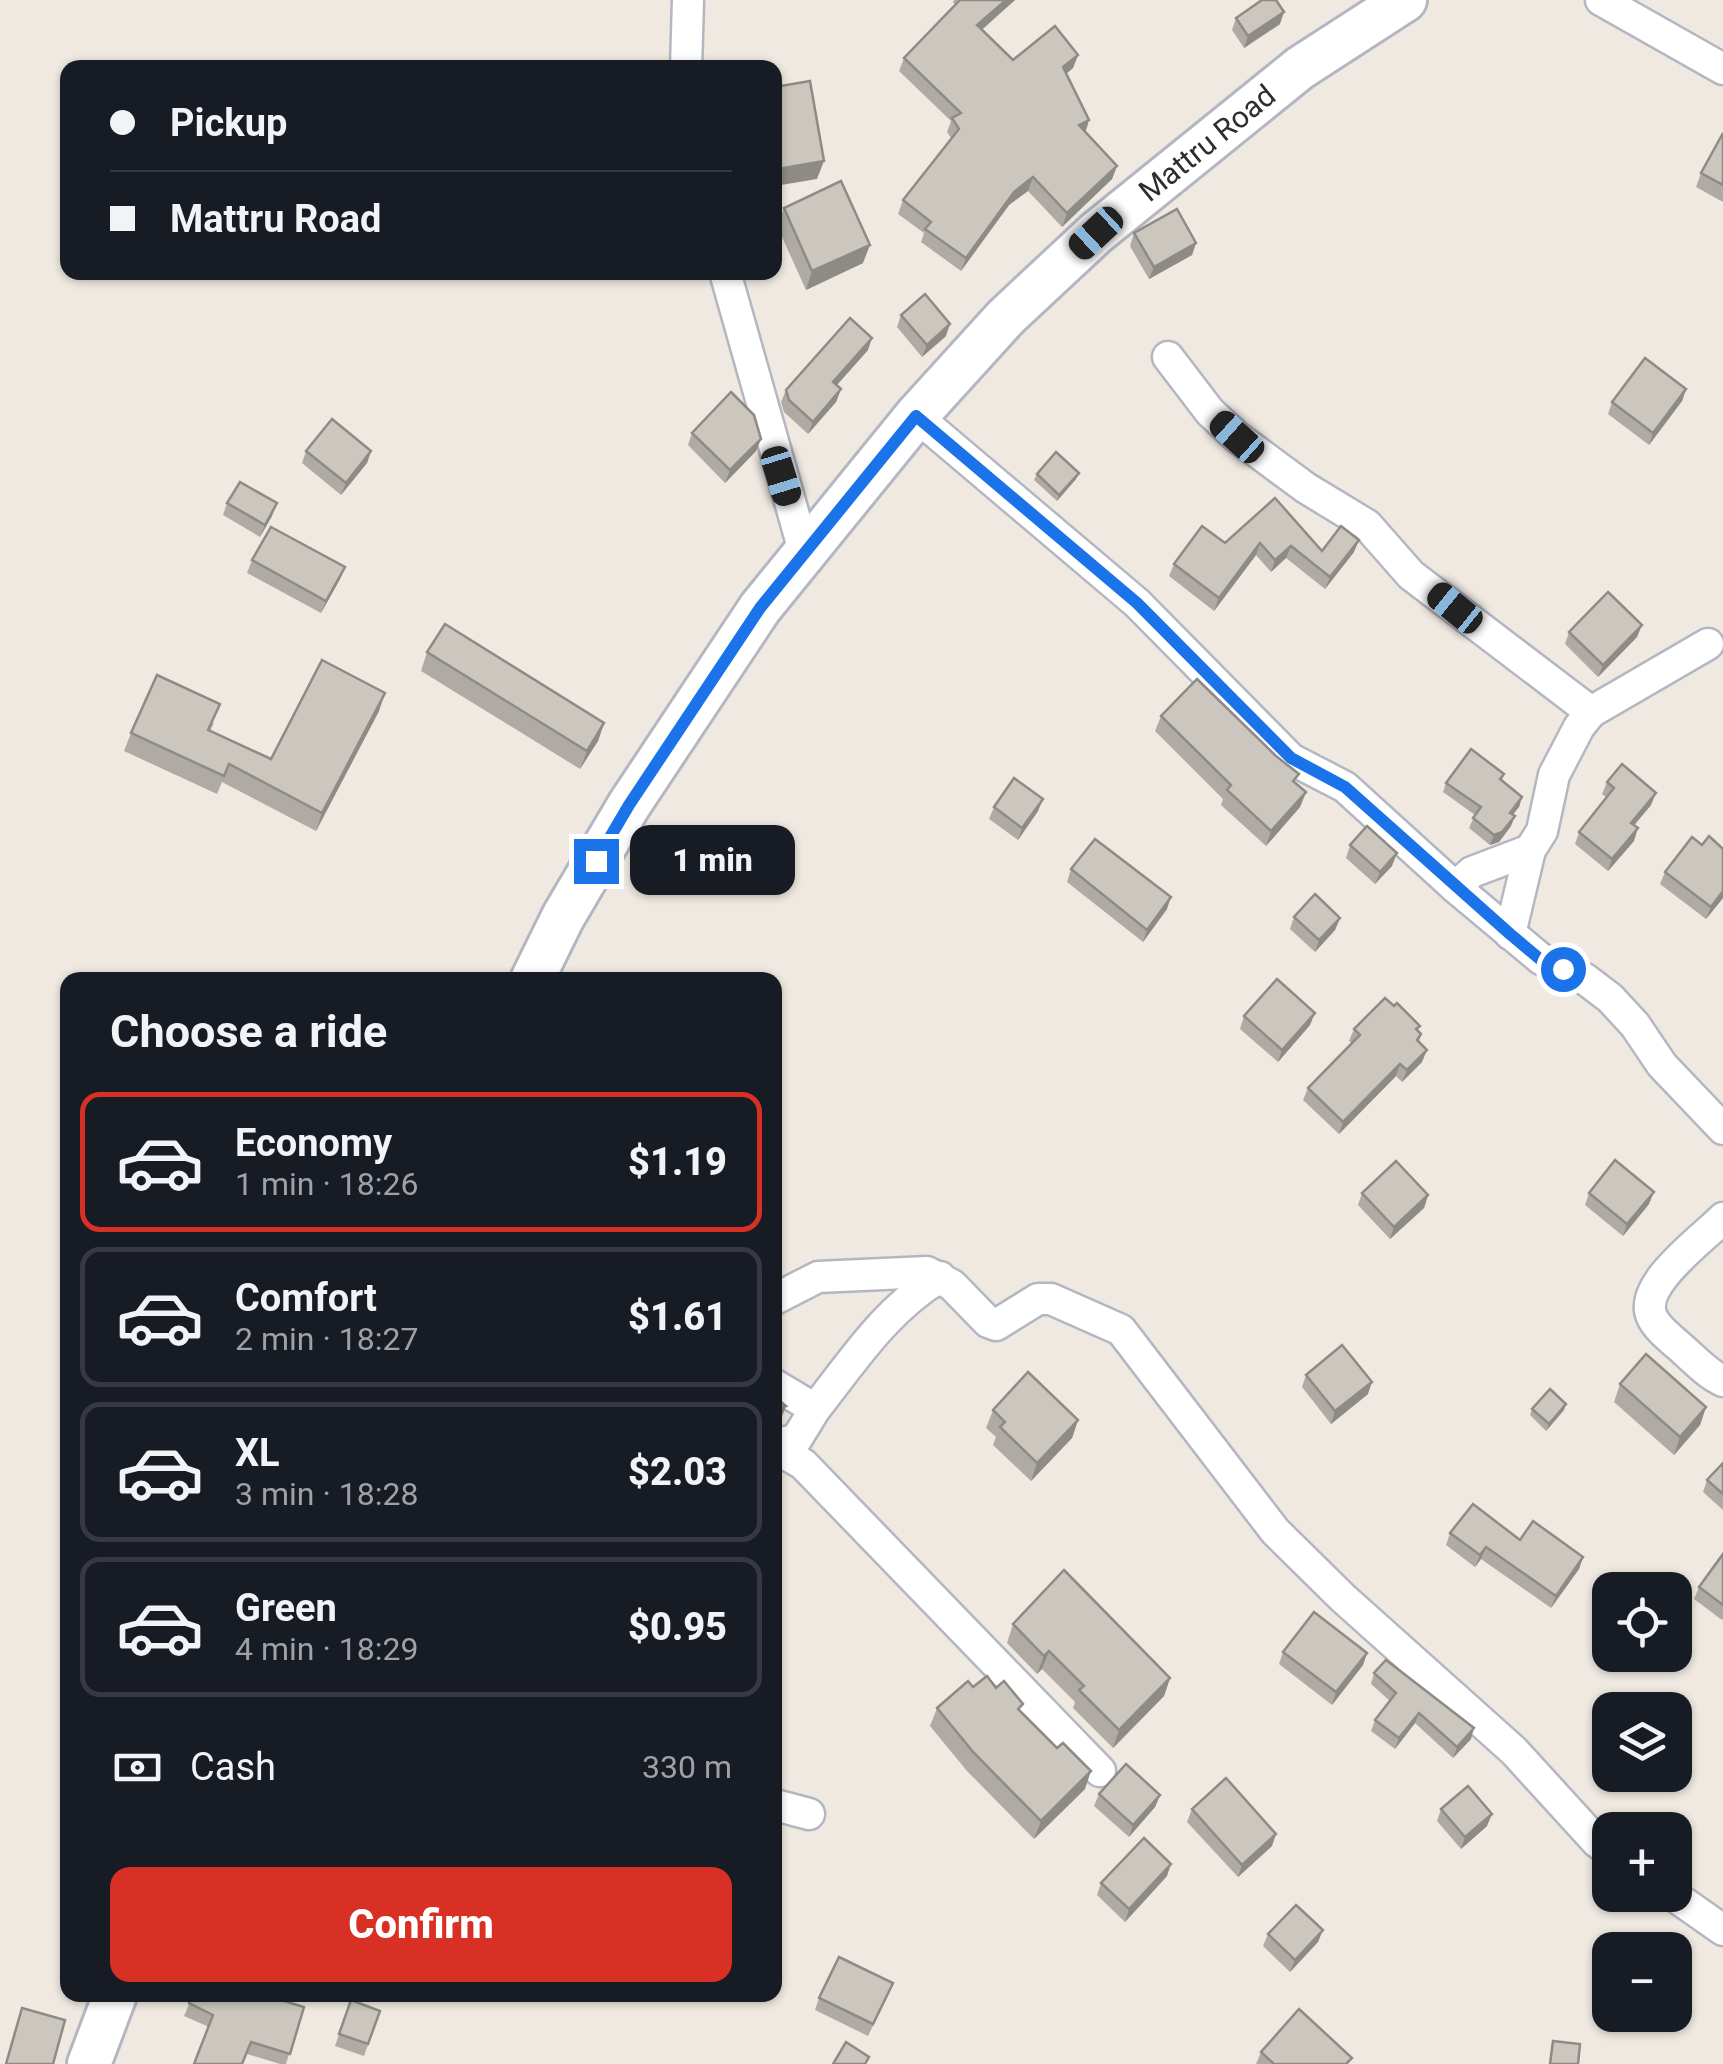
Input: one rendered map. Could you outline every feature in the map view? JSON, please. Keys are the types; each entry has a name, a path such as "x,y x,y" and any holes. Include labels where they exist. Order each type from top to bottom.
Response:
{"main road":[{"name":"Mattru Road","path":"536,972 563,917 629,805 760,608 916,416 1006,316 1096,233 1300,68 1402,1"},
{"path":"89,2064 112,2002"}],"street":[{"path":"686,60 688,0"},
{"path":"1602,0 1723,69"},
{"path":"728,280 804,551"},
{"path":"1168,357 1210,412 1237,437 1306,488 1367,525 1412,575 1591,712"},
{"path":"916,416 1137,603 1291,758 1345,787 1454,888 1541,960 1586,979 1610,998 1635,1024 1662,1065 1723,1129"},
{"path":"1510,934 1530,850 1542,831 1554,775 1579,727 1591,712 1708,644"},
{"path":"1454,888 1472,872 1530,850"},
{"path":"1723,1218 1680,1258 1649,1300 1652,1318 1723,1381"},
{"path":"782,1296 818,1277 927,1272 952,1285 988,1322 996,1325 1038,1298 1051,1299 1121,1330 1275,1530 1344,1598 1514,1751 1592,1837"},
{"path":"782,1444 796,1440 814,1409 890,1314 910,1295 940,1277"},
{"path":"782,1389 814,1409"},
{"path":"782,1450 804,1464 1100,1771"},
{"path":"782,1807 809,1814"},
{"path":"1692,1908 1723,1930"}],"building":[{"path":"960,0 1006,0 977,25 1013,60 1055,26 1078,55 1063,67 1089,120 1079,125 1117,166 1067,213 1033,177 1014,192 966,258 925,229 931,222 903,200 959,129 952,118 961,113 904,58"},
{"path":"1262,0 1276,0 1284,12 1248,36 1236,18"},
{"path":"810,81 824,161 782,168 782,86"},
{"path":"1723,133 1723,185 1701,173"},
{"path":"841,181 870,245 812,271 784,208"},
{"path":"1177,209 1196,243 1154,267 1134,233"},
{"path":"925,294 950,324 927,345 901,315"},
{"path":"850,318 872,338 833,382 841,389 813,422 789,400 786,390"},
{"path":"1645,358 1686,389 1653,433 1612,402"},
{"path":"731,392 754,415 761,439 730,470 692,433"},
{"path":"332,419 371,451 346,483 306,451"},
{"path":"1056,452 1079,473 1059,495 1037,474"},
{"path":"240,482 277,503 265,525 227,503"},
{"path":"1275,498 1322,551 1341,526 1359,540 1330,577 1291,546 1275,560 1260,543 1219,598 1174,564 1202,526 1225,543"},
{"path":"271,527 345,567 326,601 252,560"},
{"path":"1608,592 1642,625 1603,665 1569,632"},
{"path":"445,624 604,723 587,751 427,652"},
{"path":"322,660 385,693 322,813 229,764 224,776 131,733 157,675 220,704 208,730 271,759"},
{"path":"1197,679 1299,774 1293,781 1306,792 1271,831 1227,790 1231,785 1161,716"},
{"path":"1471,749 1504,774 1500,779 1522,797 1510,813 1515,816 1502,832 1494,835 1473,818 1481,807 1446,783"},
{"path":"1622,764 1656,793 1631,823 1638,828 1612,859 1579,832 1614,788 1607,782"},
{"path":"1014,778 1043,799 1022,828 994,807"},
{"path":"1367,826 1397,853 1380,872 1350,845"},
{"path":"1709,836 1723,849 1723,891 1711,907 1665,872 1692,837 1702,845"},
{"path":"1095,839 1171,897 1147,930 1071,869"},
{"path":"1315,894 1340,918 1319,940 1294,917"},
{"path":"1277,979 1315,1013 1282,1050 1244,1016"},
{"path":"1385,998 1394,1006 1397,1003 1420,1026 1416,1029 1421,1034 1417,1040 1427,1050 1407,1070 1400,1064 1343,1122 1308,1088 1360,1035 1354,1029"},
{"path":"1615,1160 1654,1192 1627,1224 1589,1193"},
{"path":"1396,1161 1428,1195 1394,1227 1362,1193"},
{"path":"1342,1345 1372,1382 1335,1411 1306,1375"},
{"path":"1646,1354 1706,1407 1680,1437 1620,1384"},
{"path":"1028,1372 1078,1420 1037,1463 1000,1427 1005,1422 993,1410"},
{"path":"1550,1389 1566,1404 1549,1424 1532,1409"},
{"path":"1723,1463 1723,1494 1707,1480"},
{"path":"1473,1504 1520,1540 1533,1521 1583,1557 1556,1596 1486,1547 1480,1555 1450,1533"},
{"path":"1723,1554 1723,1605 1699,1587"},
{"path":"1064,1570 1170,1678 1119,1730 1079,1690 1084,1686 1049,1651 1044,1656 1013,1624"},
{"path":"1314,1612 1367,1653 1336,1692 1283,1652"},
{"path":"1386,1660 1474,1728 1457,1747 1419,1713 1399,1738 1375,1720 1396,1693 1374,1673"},
{"path":"987,1676 996,1688 1004,1681 1023,1704 1018,1709 1057,1748 1063,1743 1091,1771 1041,1821 974,1753 937,1708 968,1681 973,1687"},
{"path":"1126,1764 1160,1795 1133,1825 1099,1794"},
{"path":"1226,1778 1276,1834 1242,1865 1192,1809"},
{"path":"1468,1786 1492,1814 1465,1837 1441,1809"},
{"path":"1144,1838 1171,1864 1129,1909 1101,1883"},
{"path":"1296,1905 1323,1930 1295,1960 1268,1934"},
{"path":"839,1957 893,1983 873,2024 819,1998"},
{"path":"288,2002 304,2007 290,2054 251,2042 242,2064 194,2064 213,2015 189,2003"},
{"path":"350,2002 380,2011 368,2044 339,2034"},
{"path":"22,2008 65,2020 53,2064 6,2064"},
{"path":"1299,2009 1352,2058 1346,2064 1274,2064 1261,2052"},
{"path":"1553,2041 1580,2044 1578,2064 1550,2064"},
{"path":"846,2042 869,2057 865,2064 833,2064"}],"route":[{"path":"596,861 760,608 916,416 1137,603 1291,758 1345,787 1454,888 1541,960 1563,969"}]}
